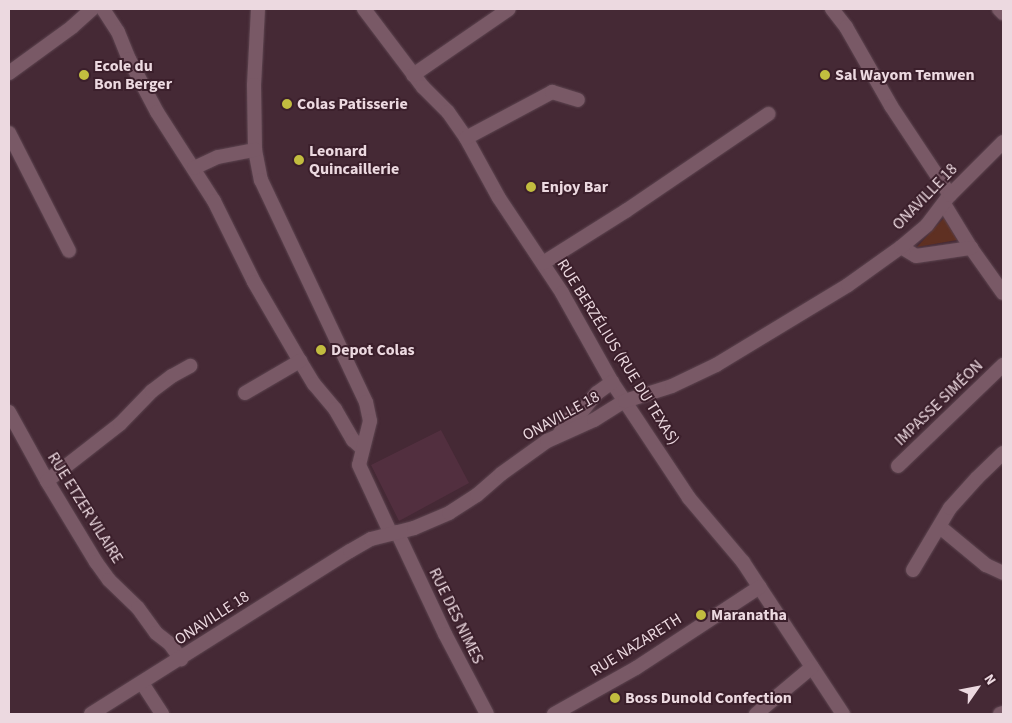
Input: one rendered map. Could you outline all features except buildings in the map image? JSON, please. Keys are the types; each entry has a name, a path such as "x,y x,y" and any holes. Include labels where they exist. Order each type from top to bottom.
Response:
{"street":[{"path":"9,73 72,27 92,9"},
{"path":"102,9 118,32 129,59 157,112 194,168 300,361 314,384 335,409 353,440 362,448"},
{"name":"RUE DES NIMES","path":"258,9 254,85 255,150 265,191 366,402 370,420 359,465 362,473 487,714"},
{"name":"RUE BERZÉLIUS (RUE DU TEXAS)","path":"364,9 413,75 448,112 466,138 499,198 562,293 624,401 689,498 743,562 843,714"},
{"path":"413,75 509,9"},
{"path":"832,9 846,27 947,200 971,248 1003,293"},
{"path":"1000,9 1003,13"},
{"path":"466,138 552,92 578,100"},
{"path":"543,263 627,210 768,114"},
{"path":"9,133 69,251"},
{"name":"ONAVILLE 18","path":"91,714 371,539 414,528 449,513 476,495 532,451 559,435 594,420 624,401 672,386 737,354 853,281 901,247 927,225 947,200 1003,142"},
{"path":"194,168 218,157 255,150"},
{"path":"901,247 916,256 971,248"},
{"path":"245,393 300,361"},
{"path":"47,481 120,424 152,391 172,376 190,366"},
{"name":"IMPASSE SIMÉON","path":"898,466 1003,366"},
{"path":"559,435 566,421 582,410 597,393 612,382"},
{"name":"RUE ETZER VILAIRE","path":"9,412 47,481 109,580 138,608 156,633 170,644 181,659"},
{"path":"913,570 950,508 962,492 1003,453"},
{"path":"940,526 986,565 1003,573"},
{"name":"RUE NAZARETH","path":"554,714 636,668 760,587"},
{"path":"756,714 812,667"},
{"path":"142,682 162,714"}],"shaded area":[{"path":"944,218 957,240 917,247"},
{"path":"441,430 469,483 399,521 371,465"}],"place":[{"name":"Ecole du Bon Berger","path":"84,75"},
{"name":"Sal Wayom Temwen","path":"825,75"},
{"name":"Colas Patisserie","path":"287,104"},
{"name":"Leonard Quincaillerie","path":"299,160"},
{"name":"Enjoy Bar","path":"531,187"},
{"name":"Depot Colas","path":"321,350"},
{"name":"Maranatha","path":"701,615"},
{"name":"Boss Dunold Confection","path":"615,698"}]}
